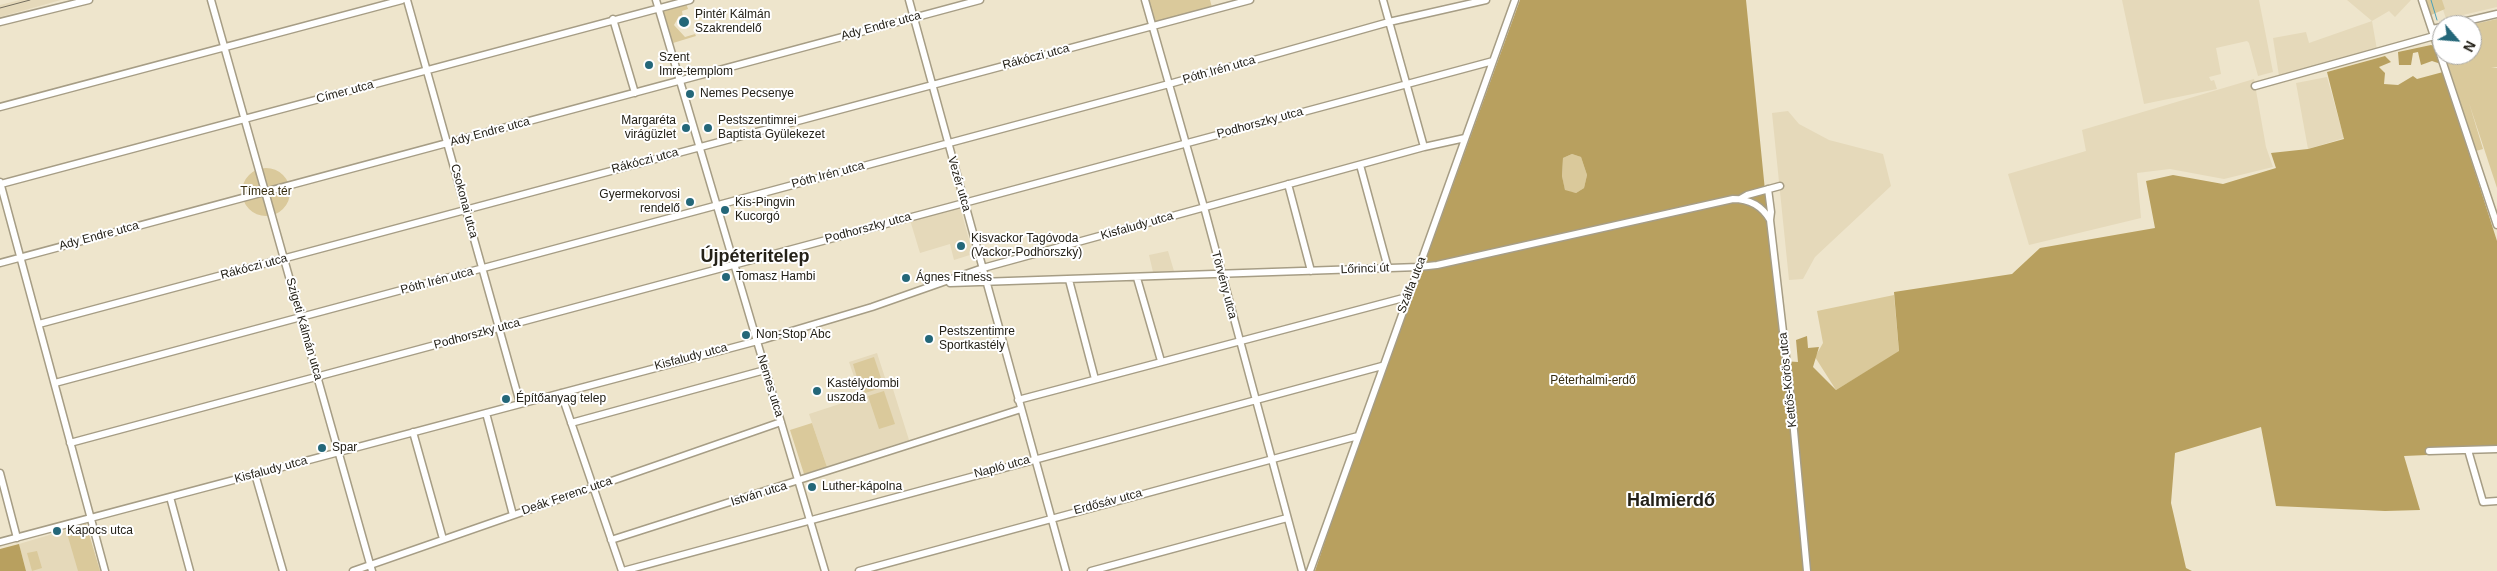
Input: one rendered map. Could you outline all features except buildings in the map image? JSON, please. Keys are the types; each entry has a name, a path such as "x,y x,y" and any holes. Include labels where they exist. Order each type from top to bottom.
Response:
{"street":[{"path":"0,22 89,0"},
{"name":"Szigeti Kálmán utca","path":"211,0 318,377 337,452 372,568"},
{"path":"0,107 402,0"},
{"name":"Csokonai utca","path":"407,0 520,403"},
{"name":"Nemes utca","path":"656,0 825,571"},
{"name":"Címer utca","path":"0,183 244,120 427,69 690,0"},
{"name":"Vezér utca","path":"909,0 1066,571"},
{"name":"Ady Endre utca","path":"0,263 980,0"},
{"name":"Törvény utca","path":"1145,0 1204,207 1220,274 1302,571"},
{"name":"Rákóczi utca","path":"39,324 1250,0"},
{"path":"1383,0 1424,147"},
{"name":"Póth Irén utca","path":"55,383 948,144 1389,22 1486,0"},
{"name":"Szálfa utca","path":"1310,571 1382,366 1515,0"},
{"path":"2422,0 2432,30"},
{"path":"2482,18 2497,14"},
{"path":"613,19 635,93"},
{"path":"2255,86 2432,33"},
{"name":"Podhorszky utca","path":"70,443 1493,61"},
{"path":"2444,65 2497,225"},
{"name":"Kisfaludy utca","path":"0,542 757,340 945,283 982,268 1424,147 1466,138"},
{"path":"1360,165 1388,268"},
{"path":"0,183 105,571"},
{"path":"1288,184 1312,270"},
{"name":"Lőrinci út","path":"945,283 1419,267 1550,240 1710,203 1740,199 1780,186"},
{"name":"Kettős-Körös utca","path":"1768,189 1792,409 1807,571"},
{"path":"1740,199 1757,205 1770,220"},
{"path":"1137,278 1161,361"},
{"path":"1069,280 1095,379"},
{"path":"1018,400 1238,340 1407,297"},
{"name":"Napló utca","path":"623,571 1382,366"},
{"path":"571,423 765,370"},
{"path":"561,393 623,571"},
{"name":"István utca","path":"611,540 799,482 1021,409"},
{"path":"486,413 513,515"},
{"name":"Deák Ferenc utca","path":"353,571 372,568 443,539 781,422"},
{"path":"414,432 443,539"},
{"name":"Erdősáv utca","path":"858,571 1358,436"},
{"path":"2429,451 2497,449"},
{"path":"2468,450 2483,502 2497,501"},
{"path":"0,473 17,538"},
{"path":"255,474 283,571"},
{"path":"170,497 190,571"},
{"path":"1091,571 1287,518"}],"shaded area":[{"path":"20,0 61,0 0,17 0,5"},
{"path":"2122,0 2259,0 2273,72 2258,76 2247,41 2216,48 2221,74 2209,77 2211,81 2214,80 2217,89 2144,104"},
{"path":"2347,0 2411,0 2395,17 2389,11 2372,21"},
{"path":"2440,0 2497,0 2497,7 2463,15 2445,15"},
{"path":"2372,21 2377,50 2279,76 2273,38 2306,32 2309,43"},
{"path":"2327,77 2344,138 2308,149 2296,83"},
{"path":"2254,79 2266,147 2273,167 2224,179 2170,169 2137,173 2141,218 2029,245 2008,174 2086,151 2082,130"},
{"path":"1788,111 1799,124 1829,140 1883,154 1891,186 1815,257 1803,279 1789,280 1772,113"},
{"path":"960,207 973,254 954,260 950,244 920,253 910,220"},
{"path":"1168,251 1174,271 1153,272 1149,255"},
{"path":"877,353 888,387 892,386 909,440 827,467 809,414 861,397 849,362"},
{"path":"86,524 100,571 26,571 19,544"}],"green space":[{"path":"1145,0 1210,0 1213,11 1152,25"},
{"name":"Péterhalmi-erdő","path":"1520,0 1746,0 1782,361 1798,362 1796,340 1807,336 1808,348 1819,347 1813,367 1836,390 1899,351 1894,292 2012,274 2040,248 2155,228 2146,181 2173,175 2223,184 2276,168 2271,153 2308,149 2344,139 2327,72 2385,56 2391,62 2379,67 2385,73 2384,84 2398,85 2413,76 2417,79 2443,72 2497,241 2497,452 2404,456 2420,510 2385,511 2276,506 2261,427 2175,453 2171,503 2186,568 2192,571 1315,571 1344,485","holes":["1572,154 1581,157 1587,175 1584,188 1576,193 1565,190 1562,176 1563,158"]},
{"path":"2426,0 2442,0 2445,9 2431,15"},
{"path":"686,3 688,9 682,11 683,18 679,16 674,25 685,37 695,34 696,36 673,43 663,10"},
{"path":"2497,19 2497,67 2491,68 2497,68 2497,188 2469,103 2483,149 2476,151 2448,65 2482,65 2482,22"},
{"path":"2431,45 2432,61 2421,65 2418,52 2413,53 2411,65 2399,65 2398,52"},
{"path":"1572,154 1581,157 1587,175 1584,188 1576,193 1565,191 1562,176 1563,158"},
{"name":"Tímea tér","path":"266,168 275,170 283,175 288,183 290,192 288,201 283,209 275,214 266,216 257,214 249,209 244,201 242,192 244,183 249,175 257,170"},
{"path":"1894,295 1899,352 1836,390 1815,357 1823,343 1817,311"},
{"path":"874,357 884,387 862,394 853,364"},
{"path":"884,391 895,424 879,429 868,396"},
{"path":"812,423 827,467 804,474 790,430"},
{"path":"86,524 100,571 78,571 66,530"},
{"path":"19,544 26,571 0,571 0,549"},
{"path":"37,551 42,568 32,571 27,553"}],"waterway":[{"path":"2431,0 2436,15"}],"railway":[{"path":"0,8 30,0"}],"place":[{"name":"Pintér Kálmán Szakrendelő","path":"684,22"},
{"name":"Szent Imre-templom","path":"649,65"},
{"name":"Nemes Pecsenye","path":"690,94"},
{"name":"Margaréta virágüzlet","path":"686,128"},
{"name":"Pestszentimrei Baptista Gyülekezet","path":"708,128"},
{"name":"Gyermekorvosi rendelő","path":"690,202"},
{"name":"Kis-Pingvin Kucorgó","path":"725,210"},
{"name":"Kisvackor Tagóvoda (Vackor-Podhorszky)","path":"961,246"},
{"name":"Tomasz Hambi","path":"726,277"},
{"name":"Ágnes Fitness","path":"906,278"},
{"name":"Non-Stop Abc","path":"746,335"},
{"name":"Pestszentimre Sportkastély","path":"929,339"},
{"name":"Kastélydombi uszoda","path":"817,391"},
{"name":"Építőanyag telep","path":"506,399"},
{"name":"Spar","path":"322,448"},
{"name":"Luther-kápolna","path":"812,487"},
{"name":"Kapocs utca","path":"57,531"}],"district":[{"name":"Újpéteritelep","path":"755,257"},
{"name":"Halmierdő","path":"1671,501"}]}
